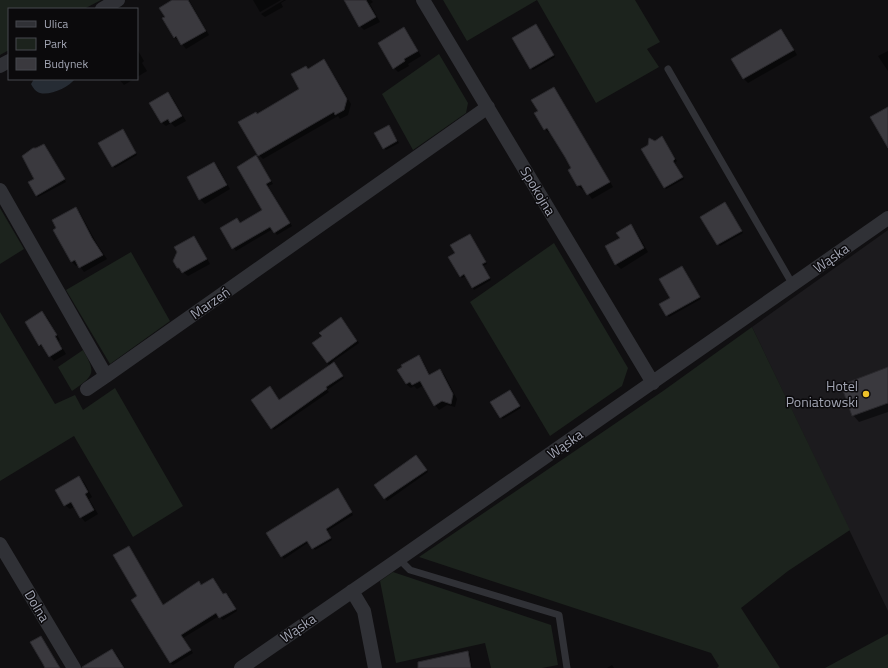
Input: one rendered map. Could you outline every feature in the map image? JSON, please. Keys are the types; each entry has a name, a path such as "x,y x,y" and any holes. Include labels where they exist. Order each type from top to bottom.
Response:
{"street":[{"path":"104,8 118,0"},
{"name":"Spokojna","path":"423,0 653,383"},
{"name":"Marzeń","path":"87,389 488,107"},
{"path":"0,190 106,376"},
{"name":"Wąska","path":"241,668 400,559 888,218"},
{"name":"Dolna","path":"0,544 74,668"},
{"path":"352,591 364,611 375,668"}],"lane":[{"path":"668,69 793,285"},
{"path":"400,559 410,570 559,615 567,668"}],"shaded area":[{"path":"33,80 74,80 59,90 44,94 37,92 31,84"},
{"path":"888,230 888,611 752,327"}],"green space":[{"path":"0,0 101,0 86,8 8,8 8,51 0,55"},
{"path":"443,0 537,0 467,41"},
{"path":"537,0 635,0 660,42 647,49 659,67 596,103"},
{"path":"439,54 468,103 466,113 413,150 382,94"},
{"path":"0,208 24,249 0,264"},
{"path":"554,243 628,368 622,386 550,436 470,302"},
{"path":"131,252 170,321 110,364 66,290"},
{"path":"0,312 55,404 75,395 83,410 115,388 183,506 133,537 74,436 0,481"},
{"path":"752,327 850,530 788,571 741,608 780,668 717,668 719,666 711,653 419,557 663,391"},
{"path":"83,350 90,364 91,373 85,381 72,391 58,367"},
{"path":"393,572 551,625 558,665 542,668 491,668 485,643 396,663 380,581"},
{"path":"888,634 888,668 825,668"}],"building":[{"path":"172,0 188,0 206,31 181,45 176,36 174,38 162,18 165,17 159,8"},
{"path":"344,0 366,0 376,17 359,27"},
{"path":"536,24 554,55 530,69 512,38"},
{"path":"404,27 418,51 404,59 405,61 393,69 378,43"},
{"path":"781,29 794,50 743,79 731,59"},
{"path":"324,59 347,99 344,110 335,115 334,112 258,156 238,122 256,112 257,114 299,89 291,74 306,66 308,69"},
{"path":"554,87 610,182 587,195 581,185 577,186 568,170 571,168 565,157 547,128 544,130 534,113 538,111 531,100"},
{"path":"168,92 182,116 170,123 168,119 161,123 149,103"},
{"path":"888,107 888,148 870,117"},
{"path":"389,125 397,141 383,149 374,133"},
{"path":"123,129 136,153 112,167 98,143"},
{"path":"662,136 675,159 673,161 683,177 664,188 641,149 648,145 649,138 655,141"},
{"path":"44,144 65,179 36,196 28,182 34,179 22,156 33,148"},
{"path":"256,155 271,181 266,184 290,223 274,233 270,227 232,249 220,228 237,218 240,223 262,210 237,167"},
{"path":"214,162 227,185 199,200 187,177"},
{"path":"725,202 742,231 717,245 700,217"},
{"path":"76,207 92,238 103,255 79,268 75,260 71,262 53,230 56,228 52,220"},
{"path":"631,224 644,248 615,265 605,246 620,238 616,233"},
{"path":"470,234 486,262 482,264 490,278 472,288 464,274 460,277 448,257 455,253 450,245"},
{"path":"194,236 207,259 182,273 173,261 177,252 174,247"},
{"path":"682,266 700,297 666,316 659,304 670,298 659,279"},
{"path":"42,311 57,335 55,336 62,349 49,357 41,344 39,346 25,322"},
{"path":"341,317 357,341 327,363 312,343 322,336 319,333"},
{"path":"419,355 429,375 440,369 453,394 451,404 442,401 434,406 420,381 412,385 410,382 406,384 397,370 402,367 401,365"},
{"path":"334,362 343,376 326,387 327,389 271,429 251,400 270,386 279,400"},
{"name":"Hotel Poniatowski","path":"888,367 888,403 852,416 841,385"},
{"path":"510,390 520,406 500,418 490,402"},
{"path":"416,455 427,470 384,499 374,485"},
{"path":"79,476 88,492 85,494 94,510 80,518 71,502 64,506 55,490"},
{"path":"338,488 352,512 326,529 331,538 312,549 307,541 281,557 266,533"},
{"path":"129,546 163,605 199,581 201,585 213,578 223,594 226,593 236,609 219,618 216,613 181,635 191,650 170,663 131,600 137,596 113,555"},
{"path":"41,636 60,668 45,668 30,642"},
{"path":"112,649 124,668 82,668 82,667"},
{"path":"468,651 471,668 418,668 418,662"}],"place":[{"name":"Hotel Poniatowski","path":"866,394"}]}
